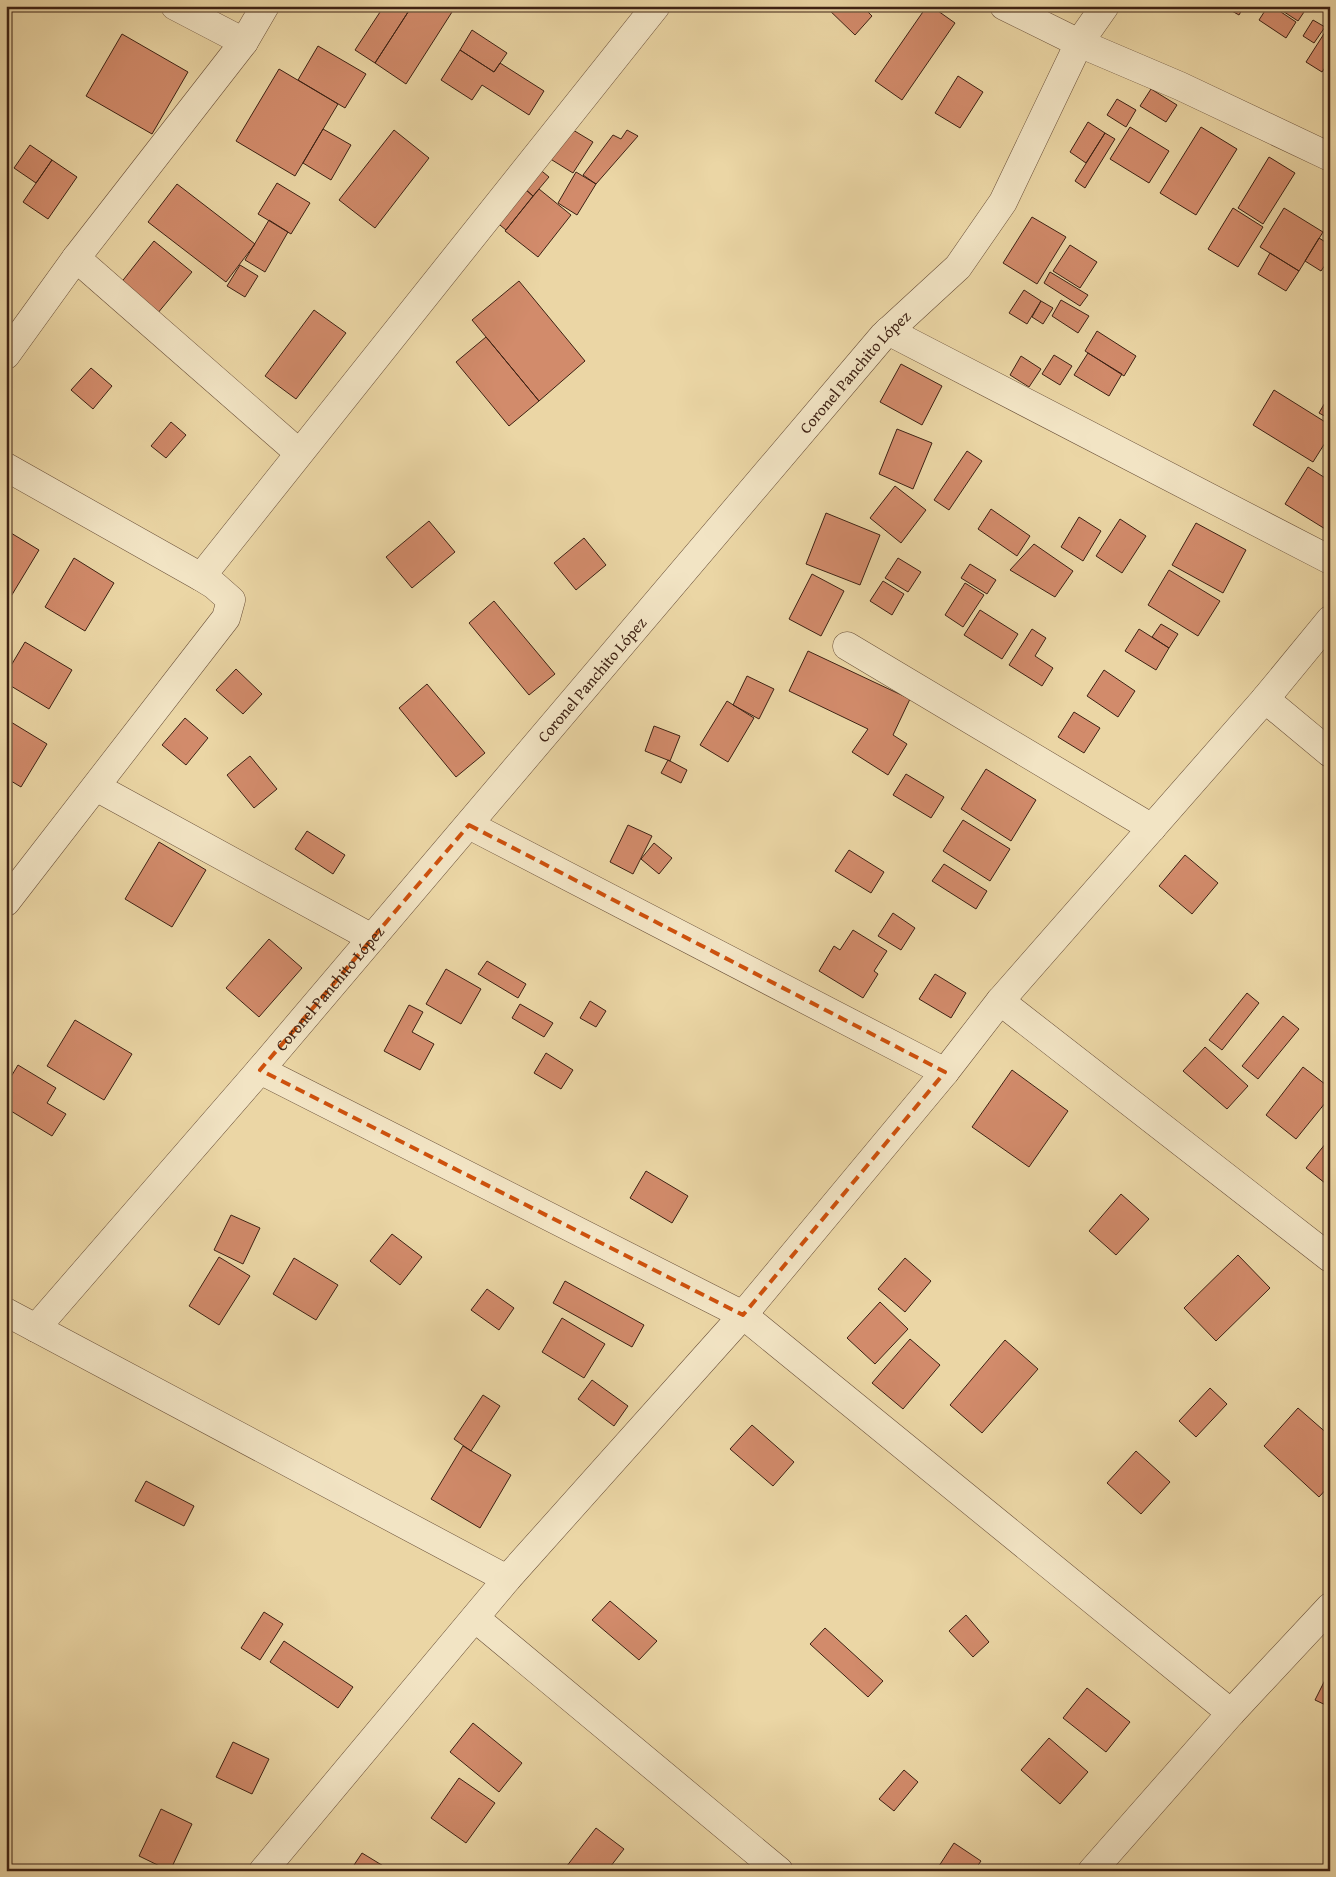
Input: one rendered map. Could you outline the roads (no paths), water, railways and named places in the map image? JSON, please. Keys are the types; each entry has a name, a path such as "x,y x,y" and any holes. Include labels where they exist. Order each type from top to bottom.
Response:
{"street":[{"path":"175,6 244,42"},
{"path":"6,355 76,258 244,42 265,6"},
{"path":"201,577 656,6"},
{"path":"1004,6 1079,43 1180,86 1330,157"},
{"name":"Coronel Panchito López","path":"36,1328 260,1070 888,331 958,267 1003,202 1079,43 1105,6"},
{"path":"76,258 299,453"},
{"path":"888,331 1330,560"},
{"path":"6,467 201,577 214,585 230,600 226,618 6,902"},
{"path":"263,1871 507,1579 743,1315 945,1072 1000,1001 1265,700 1330,620"},
{"path":"847,646 1152,828"},
{"path":"1265,700 1330,753"},
{"path":"96,787 372,938"},
{"path":"469,825 945,1072"},
{"path":"1000,1001 1330,1258"},
{"path":"260,1070 743,1315 1231,1713"},
{"path":"6,1312 507,1579"},
{"path":"1092,1871 1231,1713 1330,1607"},
{"path":"475,1618 779,1871"}]}
